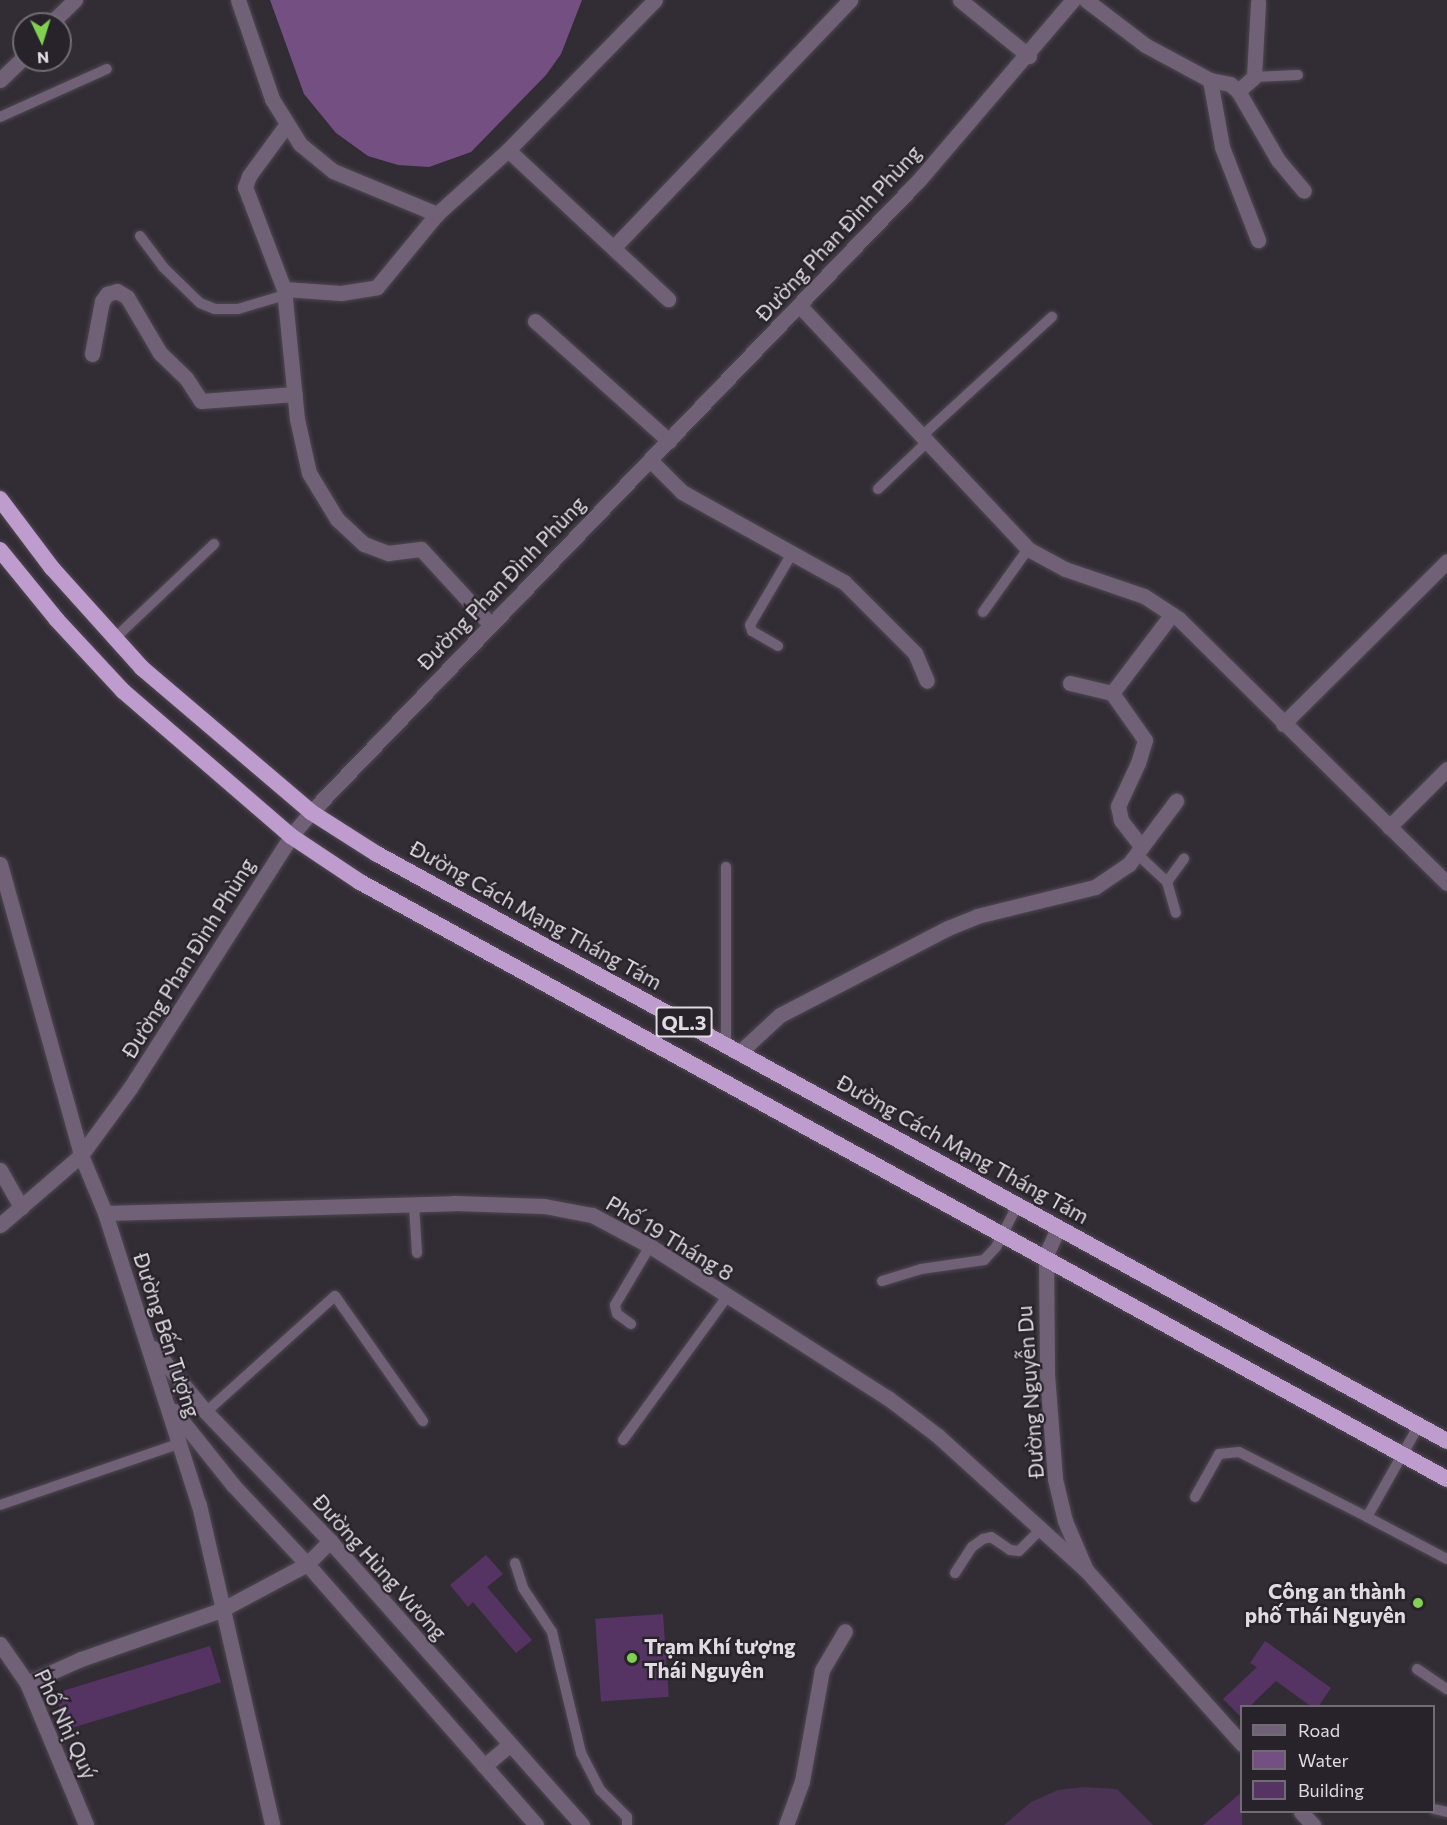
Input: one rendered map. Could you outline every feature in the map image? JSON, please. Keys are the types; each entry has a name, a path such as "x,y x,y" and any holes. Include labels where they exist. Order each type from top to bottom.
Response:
{"highway":[{"name":"Đường Cách Mạng Tháng Tám","path":"0,499 52,568 142,668 311,812 377,854 1447,1441"},
{"name":"QL.3","path":"0,550 57,620 123,691 291,836 360,882 1002,1234 1046,1255 1447,1479"}],"street":[{"path":"62,12 75,0"},
{"path":"238,0 272,99 300,144 333,171 437,214"},
{"path":"284,292 341,293 378,287 437,214 508,150 655,0"},
{"path":"614,247 850,0"},
{"path":"960,0 1029,56"},
{"name":"Đường Phan Đình Phùng","path":"0,1225 81,1155 130,1088 291,836 311,812 799,305 1029,56 1073,0"},
{"path":"1086,0 1145,45 1210,80 1230,84 1238,91 1278,160 1304,191"},
{"path":"1238,91 1254,77 1258,2"},
{"path":"0,80 12,68"},
{"path":"1210,80 1222,147 1258,240"},
{"path":"287,124 245,187 284,292 295,393 309,473 337,519 378,552 421,549 490,624"},
{"path":"508,150 668,299"},
{"path":"92,354 102,301 107,294 117,291 128,297 160,352 186,378 201,401 295,393"},
{"path":"799,305 1028,549 1065,568 1144,596 1172,614 1447,883"},
{"path":"535,321 669,441"},
{"path":"650,460 682,492 791,555 832,574 859,596 915,653 927,681"},
{"path":"1283,724 1447,561"},
{"path":"1112,693 1172,614"},
{"path":"1070,682 1112,693 1145,740 1138,763 1118,806 1121,820 1139,850"},
{"path":"1389,827 1447,769"},
{"path":"733,1048 780,1015 876,964 977,916 1095,887 1120,872 1176,801"},
{"name":"Đường Bến Tượng","path":"0,864 81,1155 105,1213 199,1505 221,1610 272,1825"},
{"path":"0,1170 21,1207"},
{"name":"Phố 19 Tháng 8","path":"105,1213 414,1206 544,1206 592,1215 650,1246 888,1398 938,1436 1086,1570"},
{"name":"Đường Nguyễn Du","path":"1058,1228 1046,1255 1047,1374 1055,1479 1065,1521 1086,1570 1240,1742"},
{"name":"Đường Hùng Vương","path":"145,1339 206,1412 330,1541 582,1825"},
{"path":"168,1404 233,1485 307,1564 536,1825"},
{"path":"27,1683 81,1659 221,1610 307,1564 330,1541"},
{"path":"786,1825 802,1781 822,1670 845,1631"},
{"name":"Phố Nhị Quý","path":"0,1644 27,1683 86,1825"},
{"path":"484,1766 510,1744"},
{"path":"1302,1813 1313,1825"}],"lane":[{"path":"0,117 107,69"},
{"path":"1254,77 1298,75"},
{"path":"140,236 163,267 200,303 215,309 238,309 284,292"},
{"path":"878,489 926,438 1052,317"},
{"path":"114,639 214,544"},
{"path":"983,612 1028,549"},
{"path":"778,646 752,631 750,625 791,555"},
{"path":"1139,850 1167,882 1176,913"},
{"path":"1167,882 1184,860"},
{"path":"726,867 733,1048"},
{"path":"882,1281 921,1269 984,1260 1002,1234 1018,1204"},
{"path":"414,1206 417,1253"},
{"path":"631,1324 617,1314 615,1305 650,1246"},
{"path":"206,1412 335,1296 423,1421"},
{"path":"623,1440 727,1297"},
{"path":"1367,1517 1419,1425"},
{"path":"0,1505 180,1443"},
{"path":"1195,1497 1219,1454 1239,1452 1447,1559"},
{"path":"955,1573 972,1547 983,1539 991,1537 1010,1550 1020,1551 1041,1529"},
{"path":"515,1563 523,1588 552,1632 581,1753 600,1790 627,1817 627,1825"},
{"path":"1417,1669 1447,1689"}],"shaded area":[{"path":"1084,1787 1117,1789 1153,1825 1004,1825 1031,1802 1058,1790"}],"water":[{"path":"270,0 582,0 561,54 546,75 471,152 429,167 398,165 368,156 336,133 304,94"}],"building":[{"path":"486,1555 503,1574 487,1587 532,1640 516,1653 473,1602 468,1607 450,1585"},
{"name":"Trạm Khí tượng Thái Nguyên","path":"663,1614 669,1697 601,1702 595,1619"},
{"path":"1265,1641 1331,1688 1319,1705 1309,1705 1276,1681 1251,1705 1240,1705 1240,1716 1223,1699 1257,1667 1250,1663"},
{"path":"210,1646 221,1682 66,1730 55,1693"},
{"path":"1240,1794 1242,1825 1203,1825"}],"place":[{"name":"Công an thành phố Thái Nguyên","path":"1418,1603"},
{"name":"Trạm Khí tượng Thái Nguyên","path":"632,1658"}]}
